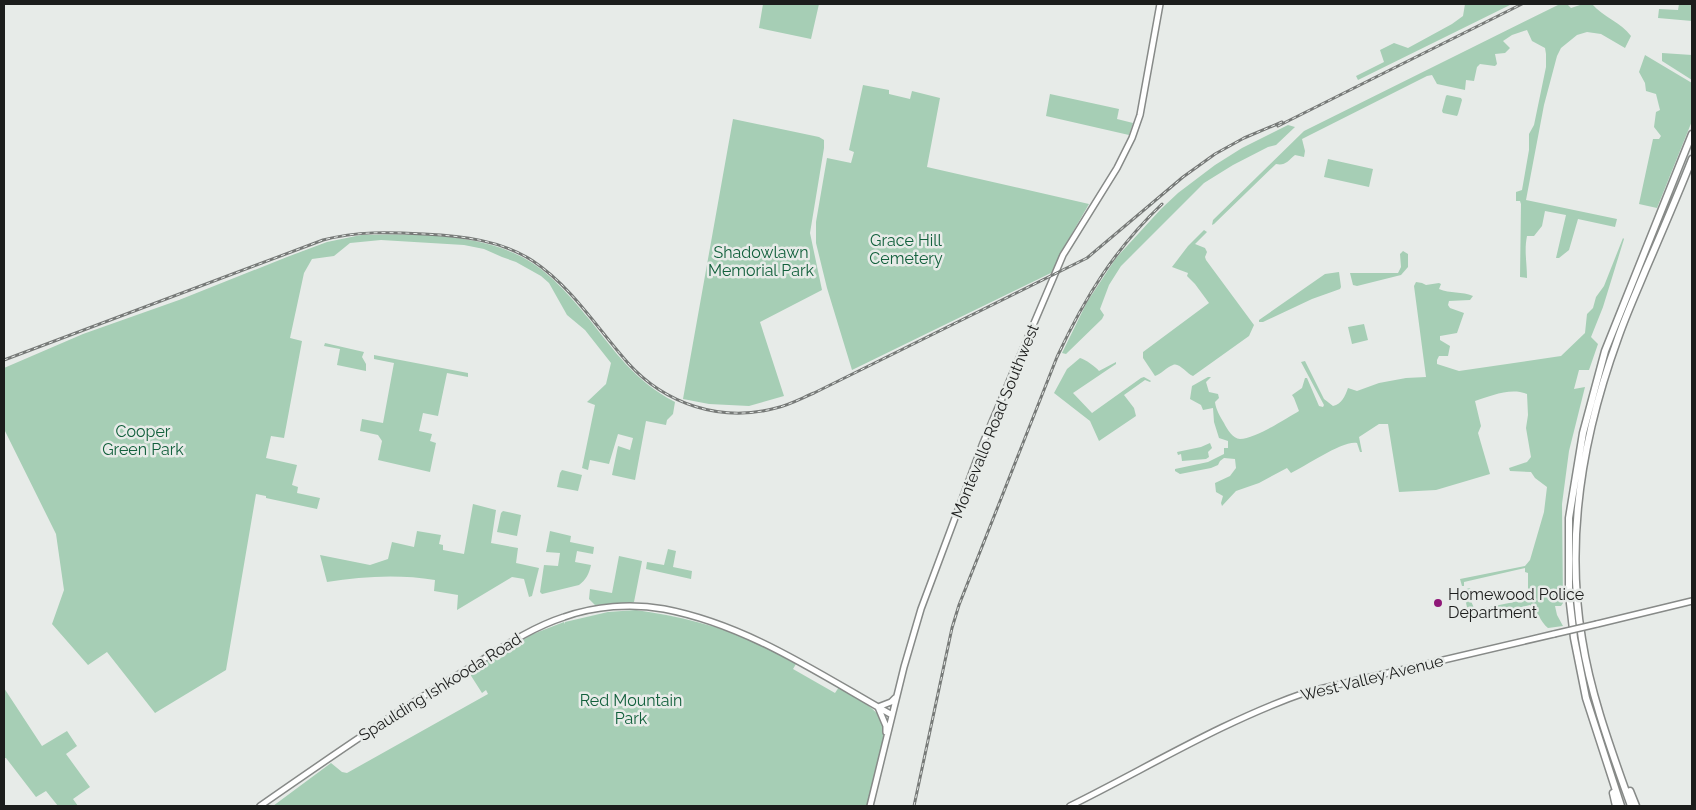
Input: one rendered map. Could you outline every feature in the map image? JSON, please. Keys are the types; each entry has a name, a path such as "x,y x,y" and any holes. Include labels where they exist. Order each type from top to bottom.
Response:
{"highway":[{"path":"1621,806 1586,698 1574,638 1569,595 1569,518 1580,446 1606,351 1692,134"},
{"path":"1631,806 1600,716 1582,640 1577,600 1577,507 1590,434 1614,349 1692,159"},
{"path":"1600,716 1636,806"},
{"path":"1612,782 1616,806"}],"street":[{"name":"Montevallo Road Southwest","path":"892,715 921,609 983,443 1063,255 1125,153 1140,115 1160,4"},
{"name":"West Valley Avenue","path":"1070,806 1219,730 1306,692 1692,601"},
{"name":"Spaulding Ishkooda Road","path":"260,806 397,712 540,626 562,617 591,610 636,607 672,611 734,630 762,642 830,678 878,707"},
{"path":"878,707 891,702 897,696"},
{"path":"870,806 892,715 878,707"},
{"path":"878,707 886,726 887,736"}],"green space":[{"path":"763,4 819,4 811,39 759,28"},
{"path":"1465,4 1512,4 1358,80 1356,76 1384,62 1380,50 1394,43 1408,48 1463,16"},
{"path":"1560,4 1567,4 1571,8 1583,4 1592,4 1631,36 1625,48 1601,34 1587,32 1577,35 1561,48 1557,56 1544,105 1526,200 1617,219 1615,227 1578,219 1569,250 1559,258 1556,258 1566,215 1545,211 1542,226 1534,236 1527,236 1527,278 1520,277 1521,204 1520,201 1516,201 1516,192 1522,190 1529,150 1529,134 1534,125 1546,67 1545,48 1532,41 1527,30 1512,35 1503,41 1510,48 1505,53 1495,54 1497,64 1495,66 1480,64 1477,67 1474,81 1466,80 1465,90 1437,84 1432,75 1427,76 1302,139 1305,151 1304,157 1295,155 1284,164 1276,164 1212,225 1213,220 1304,131"},
{"path":"1679,4 1692,4 1692,21 1658,18 1659,9 1678,10"},
{"path":"1662,53 1692,55 1692,80 1662,61"},
{"path":"1645,55 1692,83 1692,121 1657,208 1639,204 1653,139 1659,139 1661,136 1654,127 1656,112 1660,110 1656,94 1646,91 1645,83 1639,72"},
{"name":"Grace Hill Cemetery","path":"863,85 889,90 889,94 910,99 912,91 940,98 927,167 1089,204 1059,256 1053,272 852,370 827,288 816,243 816,222 827,158 851,163 854,152 849,150"},
{"path":"1050,94 1119,109 1117,119 1133,123 1129,135 1046,116"},
{"path":"1447,95 1461,98 1462,100 1457,116 1443,113 1442,111"},
{"name":"Shadowlawn Memorial Park","path":"733,119 819,137 824,140 810,233 822,290 760,322 784,396 749,406 709,404 683,399"},
{"path":"1288,125 1295,127 1276,145 1268,147 1233,165 1204,183 1121,266 1109,285 1100,309 1104,315 1102,319 1066,354 1062,353 1087,302 1116,258 1161,209 1178,193 1215,165 1242,148"},
{"path":"1328,159 1373,169 1369,187 1324,177"},
{"path":"1204,230 1207,232 1195,244 1205,248 1207,252 1206,260 1254,325 1249,336 1193,376 1175,365 1155,376 1143,358 1143,352 1209,303 1187,276 1188,273 1172,267 1188,246"},
{"name":"Cooper Green Park","path":"361,235 422,235 464,239 485,243 522,257 541,269 567,293 637,375 648,385 675,402 673,414 667,420 666,425 646,421 635,480 612,475 618,446 630,450 633,438 618,434 609,464 590,460 588,470 582,468 595,405 587,402 606,384 611,363 585,330 567,315 549,283 541,276 516,262 484,249 464,245 381,240 350,243 334,256 312,259 304,273 290,338 302,341 284,438 271,436 266,458 297,465 292,485 298,487 297,493 320,498 317,509 256,494 226,670 155,713 107,652 88,665 52,624 64,590 56,534 4,429 4,368 83,334 179,300 327,242"},
{"path":"1623,238 1603,307 1591,337 1598,344 1589,370 1579,370 1574,389 1585,387 1569,451 1562,504 1563,603 1561,606 1555,606 1563,626 1548,628 1530,605 1470,620 1463,590 1470,588 1471,591 1468,592 1475,610 1528,599 1528,573 1525,572 1525,568 1464,582 1464,586 1462,586 1460,579 1525,566 1530,560 1544,512 1547,487 1535,478 1531,472 1510,471 1509,468 1527,462 1531,457 1526,428 1528,415 1527,394 1514,391 1475,401 1481,426 1478,433 1490,474 1436,490 1399,492 1388,424 1379,424 1359,437 1362,452 1360,452 1357,443 1343,445 1291,473 1287,468 1259,483 1236,491 1222,506 1223,496 1216,492 1215,483 1230,476 1236,468 1235,459 1224,458 1218,465 1211,468 1180,474 1175,471 1175,469 1208,462 1224,454 1224,448 1228,448 1228,441 1219,438 1214,422 1213,408 1203,410 1201,405 1190,399 1192,386 1208,377 1211,377 1206,382 1209,392 1218,394 1219,398 1215,402 1216,408 1230,433 1237,439 1240,439 1254,436 1299,411 1292,395 1302,388 1305,378 1307,378 1319,406 1323,407 1324,405 1301,362 1305,361 1324,399 1333,406 1341,402 1348,388 1357,391 1379,383 1406,378 1426,377 1414,286 1416,282 1426,285 1439,283 1441,284 1439,289 1473,296 1470,300 1449,301 1448,305 1450,308 1464,313 1457,333 1440,336 1440,340 1450,346 1448,356 1439,356 1437,364 1459,371 1561,356 1585,333 1587,314 1593,308 1596,297 1604,286"},
{"path":"1403,251 1408,254 1408,267 1401,275 1357,286 1353,285 1350,273 1398,273 1401,267 1400,254"},
{"path":"1339,272 1340,289 1312,299 1263,322 1259,322 1259,320 1325,274"},
{"path":"1364,324 1368,340 1352,344 1348,327"},
{"path":"325,343 364,352 362,357 366,364 366,371 337,365 340,349 324,346"},
{"path":"374,355 468,373 468,377 447,373 438,416 423,413 419,431 432,434 430,441 436,443 430,472 378,460 382,441 378,435 360,431 362,419 383,423 394,363 374,359"},
{"path":"1080,358 1090,363 1099,371 1116,362 1116,364 1073,393 1092,413 1141,378 1144,377 1151,381 1145,380 1124,395 1134,408 1136,416 1099,441 1090,421 1054,393 1067,369"},
{"path":"1210,443 1212,448 1208,452 1209,457 1206,459 1182,461 1181,454 1178,455 1177,452 1201,447"},
{"path":"562,470 582,475 578,491 557,487"},
{"path":"473,504 496,510 491,543 518,548 516,563 539,568 532,596 529,597 524,579 512,577 457,610 458,595 434,591 435,580 381,576 327,582 320,555 370,565 388,559 392,542 414,547 417,531 441,535 439,544 443,545 443,550 464,554"},
{"path":"503,511 521,515 517,536 497,532"},
{"path":"550,531 571,536 570,542 594,547 593,554 577,551 575,562 591,565 587,576 579,585 542,594 540,592 544,565 558,566 560,553 546,552"},
{"path":"668,549 676,551 673,567 692,571 691,579 646,569 647,562 664,565"},
{"path":"619,556 642,561 634,602 595,605 589,599 590,589 612,593"},
{"name":"Red Mountain Park","path":"636,610 699,622 759,643 796,664 793,669 835,693 839,687 875,711 882,721 883,739 868,806 273,806 331,763 342,772 347,773 488,694 486,690 482,693 468,671 533,634 564,622 565,624 565,622 608,612"},
{"path":"4,688 42,746 67,731 77,746 66,754 90,787 73,799 78,806 58,806 46,791 36,797 6,758 4,758"}],"railway":[{"path":"1278,126 1522,4"},
{"path":"4,360 323,240 373,233 438,235 481,240 508,248 533,261 547,271 572,295 628,363 659,389 677,399 715,411 755,412 781,407 814,393 1087,258 1183,177 1215,154 1244,138 1282,122"},
{"path":"914,806 952,628 959,605 1057,357 1078,314 1102,275 1129,239 1162,204"}],"place":[{"name":"Homewood Police Department","path":"1438,603"}]}
